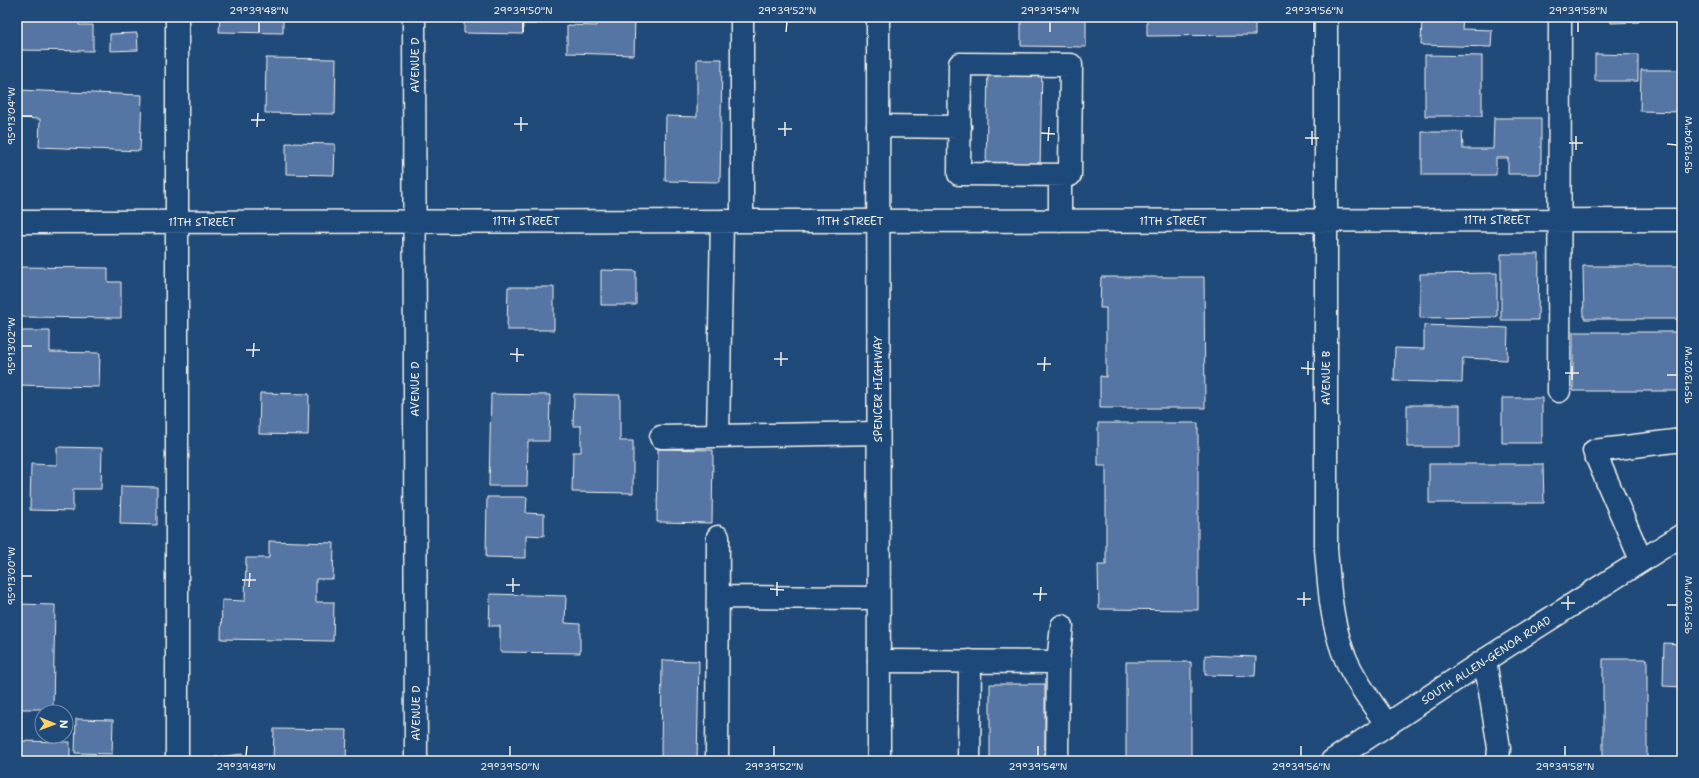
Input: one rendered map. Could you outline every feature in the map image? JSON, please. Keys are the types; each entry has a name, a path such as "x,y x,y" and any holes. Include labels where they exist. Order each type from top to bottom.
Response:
{"street":[{"path":"177,17 177,761"},
{"name":"AVENUE D","path":"414,17 416,761"},
{"path":"718,436 732,221 742,17"},
{"name":"SPENCER HIGHWAY","path":"878,17 879,761"},
{"name":"AVENUE B","path":"1326,17 1326,549 1331,605 1340,644 1356,679 1387,725"},
{"path":"1559,391 1560,17"},
{"path":"960,64 1070,65 1070,175 1060,175 959,174 960,64"},
{"path":"878,126 960,126"},
{"path":"1060,175 1060,221"},
{"name":"11TH STREET","path":"17,222 1682,220"},
{"path":"660,437 878,433"},
{"path":"1641,560 1594,451 1680,443"},
{"name":"SOUTH ALLEN-GENOA ROAD","path":"1332,761 1484,660 1682,535"},
{"path":"718,537 718,761"},
{"path":"718,597 878,598"},
{"path":"1057,761 1058,662 1062,626"},
{"path":"1484,660 1499,748 1498,761"},
{"path":"879,661 1058,662"},
{"path":"969,761 970,661"}],"building":[{"path":"17,17 79,17 79,25 93,25 93,51 17,50"},
{"path":"220,17 283,17 283,33 219,32"},
{"path":"464,17 537,17 537,24 523,24 523,34 464,33"},
{"path":"598,17 635,17 634,55 567,53 567,25 597,26"},
{"path":"1021,17 1086,17 1086,47 1021,46"},
{"path":"1147,17 1255,17 1255,35 1147,36"},
{"path":"1422,17 1463,17 1462,29 1492,30 1491,47 1421,45"},
{"path":"1480,17 1519,17 1519,19 1480,19"},
{"path":"1610,17 1639,17 1639,22 1611,23"},
{"path":"137,33 138,50 110,51 110,34"},
{"path":"1595,54 1638,55 1638,81 1595,81"},
{"path":"1425,55 1482,56 1482,116 1425,116"},
{"path":"266,58 336,59 335,114 265,113"},
{"path":"697,59 722,59 720,182 665,181 666,116 697,117"},
{"path":"988,67 1042,68 1040,169 986,168"},
{"path":"1641,70 1682,70 1682,112 1640,111"},
{"path":"17,90 142,95 140,151 39,147 40,119 17,118"},
{"path":"1494,118 1541,118 1541,174 1508,174 1508,158 1496,158 1496,175 1422,175 1422,132 1462,132 1463,149 1493,149"},
{"path":"286,143 335,144 334,175 286,174"},
{"path":"1501,254 1539,254 1538,320 1501,320"},
{"path":"1583,266 1682,266 1682,319 1584,319"},
{"path":"17,267 108,268 108,282 121,282 121,318 17,317"},
{"path":"601,270 636,271 636,305 601,305"},
{"path":"1497,273 1497,317 1420,318 1420,274"},
{"path":"1101,277 1204,277 1205,408 1100,408 1100,376 1106,377 1106,308 1100,308"},
{"path":"508,287 554,287 554,330 507,330"},
{"path":"1424,325 1508,328 1507,360 1463,358 1462,383 1394,381 1395,348 1424,349"},
{"path":"17,331 50,331 50,352 100,353 99,387 17,385"},
{"path":"1573,332 1682,332 1682,391 1573,391"},
{"path":"260,393 309,394 308,435 259,434"},
{"path":"491,394 550,395 549,441 528,441 527,486 489,486"},
{"path":"574,394 620,395 620,441 633,441 633,493 572,492 573,452 581,452 581,426 573,426"},
{"path":"1502,398 1542,398 1542,443 1502,443"},
{"path":"1407,405 1460,405 1460,447 1407,447"},
{"path":"1098,423 1198,423 1198,610 1099,609 1098,565 1106,565 1106,466 1098,466"},
{"path":"57,447 102,448 101,489 73,489 73,511 30,510 31,464 57,465"},
{"path":"658,449 713,450 712,523 657,522"},
{"path":"1429,464 1543,464 1544,503 1429,503"},
{"path":"121,486 157,487 157,525 120,524"},
{"path":"487,497 527,497 526,513 544,514 544,536 526,535 526,558 486,557"},
{"path":"269,541 334,543 333,579 316,579 316,602 334,602 333,641 221,639 222,600 245,601 246,558 269,558"},
{"path":"490,594 566,596 565,623 580,624 580,653 500,652 500,626 489,626"},
{"path":"17,604 55,605 53,704 34,704 34,709 17,709"},
{"path":"1664,643 1682,644 1682,687 1663,686"},
{"path":"1205,655 1256,657 1255,676 1205,675"},
{"path":"1603,659 1647,659 1647,761 1603,761"},
{"path":"662,660 699,661 697,761 661,761"},
{"path":"1126,662 1191,662 1191,761 1126,761"},
{"path":"990,684 1045,684 1045,761 990,761"},
{"path":"76,719 113,720 112,754 75,753"},
{"path":"274,729 347,730 346,761 273,761"},
{"path":"17,741 34,741 34,744 70,744 70,761 17,761"},
{"path":"243,754 244,761 215,761 215,757"}]}
